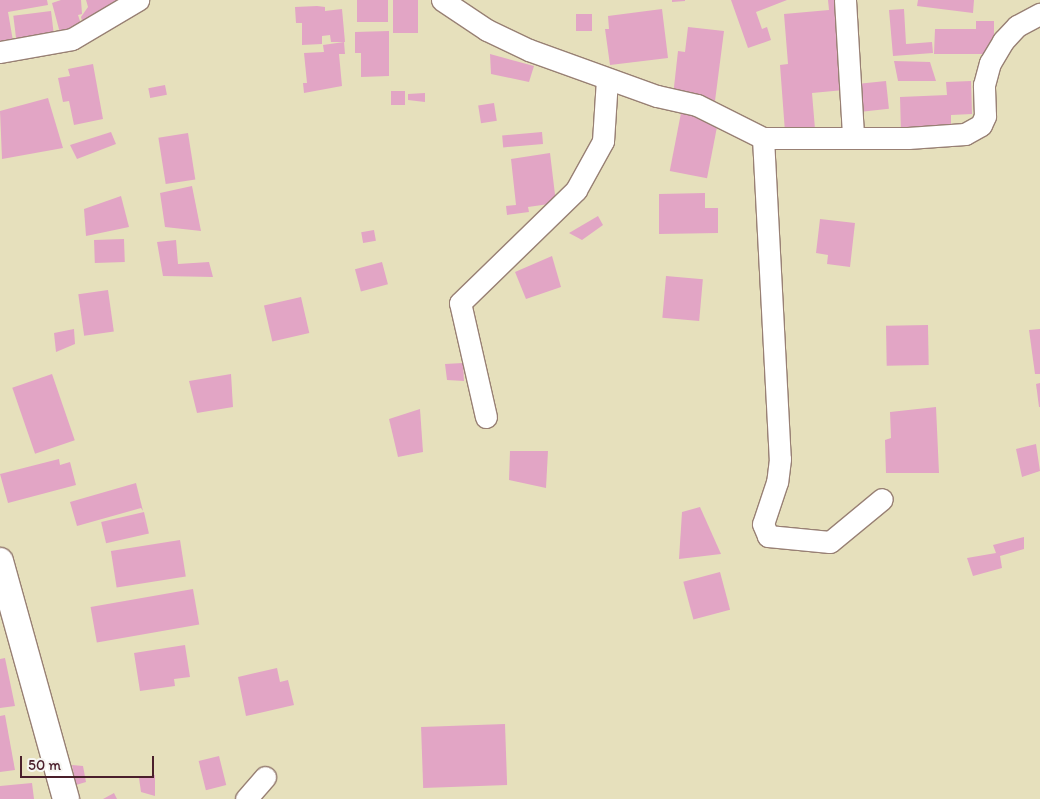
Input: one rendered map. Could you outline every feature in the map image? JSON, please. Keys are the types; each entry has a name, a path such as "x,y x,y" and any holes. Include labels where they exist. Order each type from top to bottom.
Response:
{"street":[{"path":"0,52 72,39 138,0"},
{"path":"442,0 488,30 529,50 657,96 697,105 763,138 853,136 908,138 965,134 981,126 985,116 984,85 990,63 1017,26 1040,14"},
{"path":"845,0 853,136"},
{"path":"1034,0 1040,9"},
{"path":"486,417 460,303 576,190 603,141 607,78"},
{"path":"763,138 780,459 778,482 763,524 768,536 830,542 882,499"},
{"path":"0,560 66,799"},
{"path":"246,799 265,777"}],"building":[{"path":"0,0 47,0 48,5 8,12 13,41 0,43"},
{"path":"61,0 81,0 82,14 78,15 82,27 60,33 52,3"},
{"path":"86,0 132,0 84,28 81,17 88,7"},
{"path":"357,0 388,0 388,22 357,22"},
{"path":"393,0 418,0 418,33 393,33"},
{"path":"672,0 685,0 685,1 672,2"},
{"path":"731,0 787,0 756,12 762,29 767,27 771,40 748,48"},
{"path":"828,0 837,0 844,90 812,93 815,129 785,132 780,65 788,64 784,14 829,10"},
{"path":"918,0 974,0 973,13 917,6"},
{"path":"295,7 325,7 325,11 342,9 345,42 331,42 330,35 322,36 322,44 302,45 302,23 296,23"},
{"path":"662,9 668,58 610,65 605,29 609,29 608,16"},
{"path":"904,9 906,44 932,42 933,53 893,56 889,10"},
{"path":"51,11 54,36 16,40 13,16"},
{"path":"576,14 592,14 592,31 576,31"},
{"path":"976,21 994,21 994,54 934,54 935,29 976,29"},
{"path":"688,27 724,31 715,101 673,96 678,51 685,52"},
{"path":"389,31 389,76 361,77 361,53 355,53 355,32"},
{"path":"344,42 345,54 339,54 342,86 304,93 303,83 307,83 304,53 324,52 323,45"},
{"path":"490,54 534,66 529,82 491,74"},
{"path":"894,61 930,62 936,81 898,81"},
{"path":"93,64 103,119 74,125 69,101 63,102 58,78 70,76 68,69"},
{"path":"886,81 889,109 857,112 854,84"},
{"path":"971,81 972,114 951,115 951,131 901,133 900,97 947,95 946,82"},
{"path":"165,85 167,95 150,98 148,88"},
{"path":"391,91 405,91 405,105 391,105"},
{"path":"425,93 425,102 408,100 408,94"},
{"path":"48,98 63,148 2,159 0,111"},
{"path":"494,103 497,121 481,123 478,106"},
{"path":"681,113 718,120 707,178 670,171"},
{"path":"111,132 116,144 77,159 70,145"},
{"path":"542,132 543,144 503,147 502,135"},
{"path":"188,133 195,179 166,184 158,138"},
{"path":"550,153 556,203 528,207 529,212 507,215 506,206 516,205 511,159"},
{"path":"192,186 201,231 165,227 160,193"},
{"path":"705,193 705,208 718,208 718,233 659,234 659,194"},
{"path":"121,196 129,227 86,236 84,209"},
{"path":"598,216 603,225 582,240 569,233"},
{"path":"820,219 855,223 850,267 827,264 828,255 816,253"},
{"path":"374,230 376,241 363,243 361,232"},
{"path":"124,239 125,262 95,263 94,240"},
{"path":"176,240 178,264 209,262 213,277 163,276 157,242"},
{"path":"552,256 561,287 526,299 515,272"},
{"path":"382,262 388,284 361,291 355,269"},
{"path":"666,276 703,279 699,321 662,318"},
{"path":"108,290 114,332 84,336 78,294"},
{"path":"301,297 309,333 272,342 264,306"},
{"path":"928,325 929,365 887,366 886,326"},
{"path":"74,329 75,344 56,352 54,333"},
{"path":"1040,329 1040,374 1035,374 1029,330"},
{"path":"463,363 464,381 447,380 445,364"},
{"path":"52,374 75,440 35,454 12,388"},
{"path":"231,374 233,407 197,413 189,381"},
{"path":"1040,383 1040,407 1039,407 1036,384"},
{"path":"936,407 939,473 886,473 885,440 891,438 890,412"},
{"path":"420,409 423,452 398,457 389,419"},
{"path":"1036,444 1040,471 1022,477 1016,449"},
{"path":"510,451 548,451 546,488 509,480"},
{"path":"59,459 60,465 70,462 76,485 8,503 0,474"},
{"path":"136,483 143,511 141,508 77,526 70,502"},
{"path":"700,507 721,554 679,559 682,512"},
{"path":"144,512 149,533 106,543 101,522"},
{"path":"1024,537 1024,549 1000,556 1002,568 973,576 967,558 996,553 993,545"},
{"path":"180,540 186,577 117,587 111,551"},
{"path":"720,572 730,610 693,620 683,582"},
{"path":"193,589 199,624 97,643 91,607"},
{"path":"185,645 190,677 174,679 175,686 140,691 134,653"},
{"path":"5,658 15,706 0,708 0,659"},
{"path":"277,668 280,682 288,680 294,705 246,716 238,677"},
{"path":"5,715 15,770 0,772 0,716"},
{"path":"505,724 507,785 423,788 421,727"},
{"path":"219,756 226,785 206,790 199,761"},
{"path":"72,765 83,766 86,782 76,785"},
{"path":"155,775 155,796 141,792 139,778"},
{"path":"32,783 34,799 0,799 0,786"},
{"path":"114,793 117,799 103,799"}]}
